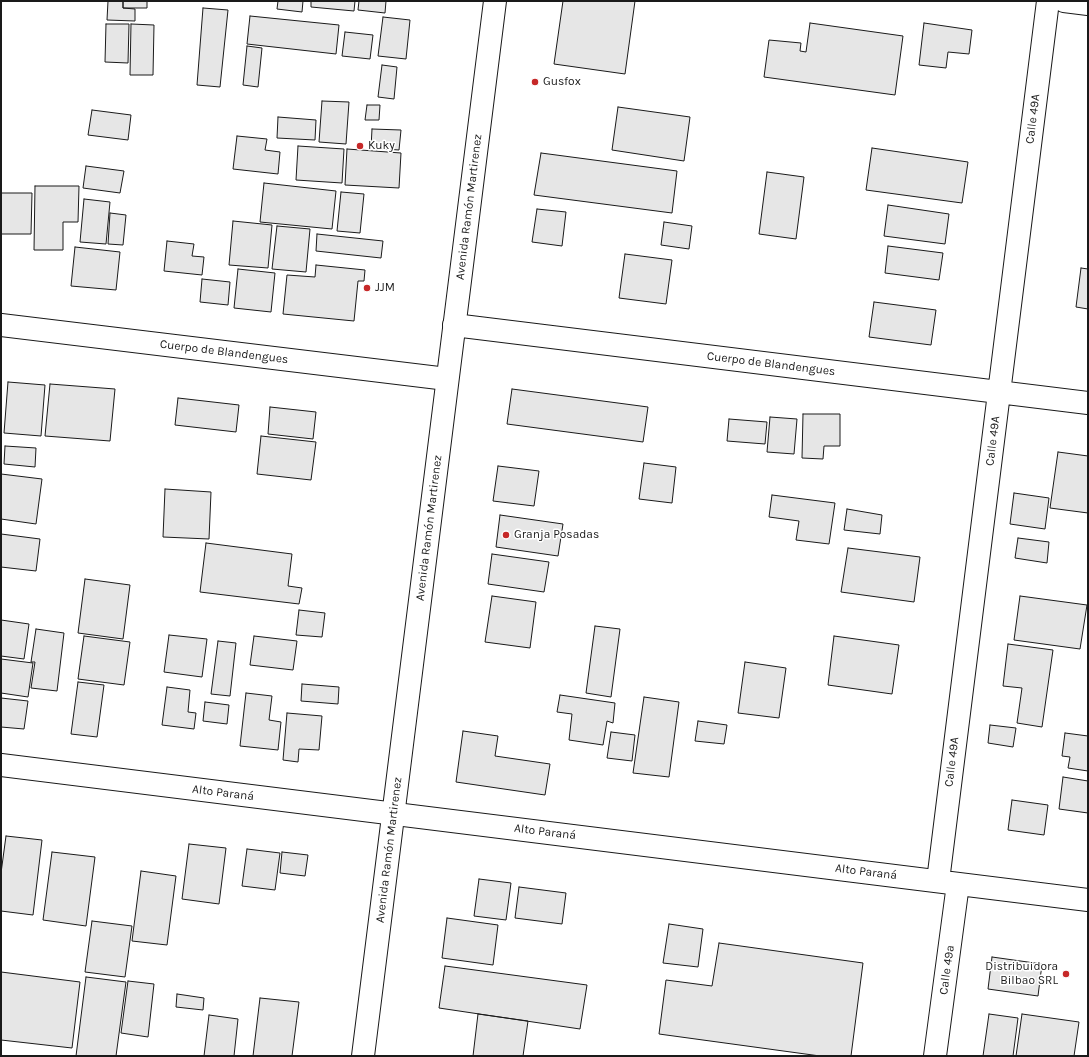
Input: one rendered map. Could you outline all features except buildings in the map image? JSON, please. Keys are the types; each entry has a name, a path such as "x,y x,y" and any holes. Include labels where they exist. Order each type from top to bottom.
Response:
{"street":[{"name":"Avenida Ramón Martirenez","path":"363,1056 495,1"},
{"name":"Calle 49A","path":"948,882 999,392 1048,1"},
{"path":"1064,1 1088,4"},
{"name":"Cuerpo de Blandengues","path":"1,325 447,379"},
{"name":"Cuerpo de Blandengues","path":"454,325 1088,404"},
{"name":"Alto Paraná","path":"1,765 1088,900"},
{"name":"Calle 49a","path":"935,1056 948,882"}],"place":[{"name":"Gusfox","path":"535,82"},
{"name":"Kuky","path":"360,146"},
{"name":"JJM","path":"367,288"},
{"name":"Granja Posadas","path":"506,535"},
{"name":"Distribuidora Bilbao SRL","path":"1066,974"}]}
